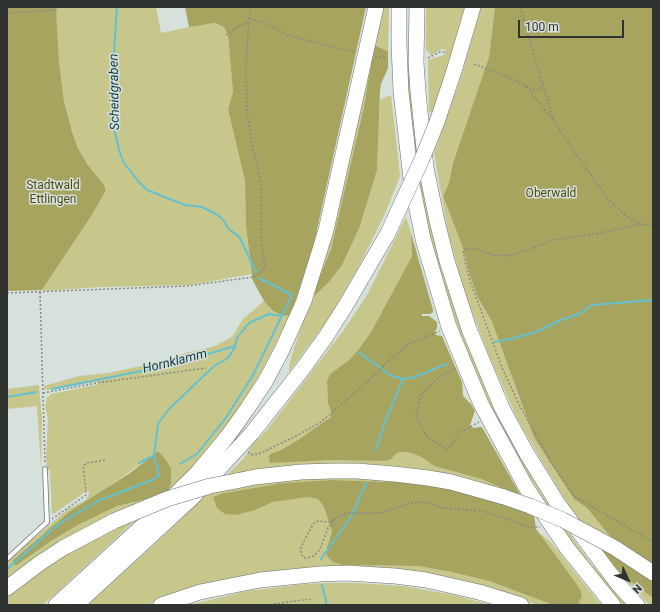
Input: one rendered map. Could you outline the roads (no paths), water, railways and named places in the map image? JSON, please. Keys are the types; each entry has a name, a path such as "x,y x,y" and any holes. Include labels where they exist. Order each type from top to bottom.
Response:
{"highway":[{"path":"56,605 149,520 197,473 227,437 247,409 279,357 304,301 326,230 376,7"},
{"path":"400,7 399,57 401,92 411,179 423,239 449,327 489,418 520,478 549,522 587,574 613,605"},
{"path":"417,7 416,54 418,92 426,168 437,221 459,301 502,408 527,454 558,504 618,584 636,605"},
{"path":"76,605 193,497 240,447 274,406 325,338 388,233 416,173 437,122 473,7"},
{"path":"7,588 63,548 114,521 167,499 210,486 255,477 301,472 332,471 370,472 428,478 451,482 504,496 563,520 615,548 653,572"},
{"path":"161,605 200,592 233,585 278,577 327,574 370,574 426,580 479,592 521,605"}],"lane":[{"path":"7,559 47,522 45,469"}],"waterway":[{"name":"Scheidgraben","path":"117,7 113,68 114,128 119,150 124,163 147,190 185,205 202,207 218,215 228,228 240,238 256,272"},
{"path":"180,464 197,454 225,419 253,375 292,295 259,278"},
{"name":"Scheidgraben","path":"495,342 536,332 561,320 579,314 592,305 653,300"},
{"name":"Hornklamm","path":"52,389 171,365 235,346 237,338 249,323 269,314 281,316"},
{"path":"139,463 154,455 158,424 168,410 214,366 228,358 235,347"},
{"name":"Scheidgraben","path":"358,352 392,376 403,379 415,377 446,364"},
{"path":"376,450 385,421 403,379"},
{"name":"Hornklamm","path":"7,397 37,392"},
{"path":"7,569 60,523 98,501 159,476 154,455"},
{"path":"321,559 351,517 366,483"},
{"path":"322,585 327,605"}],"park label":[{"name":"Stadtwald Ettlingen","path":"53,193"},
{"name":"Oberwald","path":"551,194"}]}
